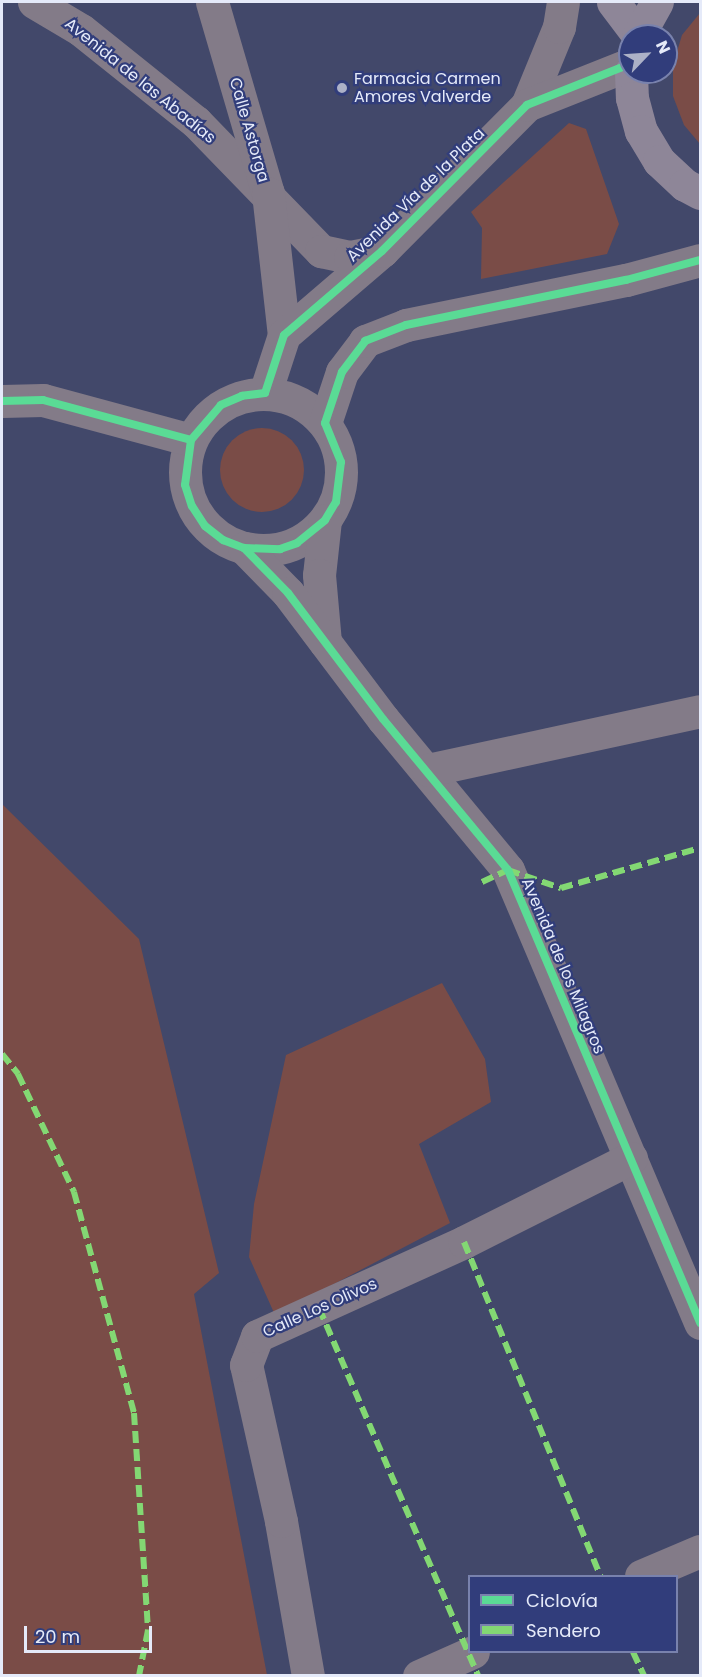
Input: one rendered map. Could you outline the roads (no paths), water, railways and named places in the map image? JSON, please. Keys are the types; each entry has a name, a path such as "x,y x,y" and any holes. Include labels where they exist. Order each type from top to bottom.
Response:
{"main road":[{"path":"613,2 629,24"},
{"path":"645,24 657,2"},
{"path":"631,84 632,98 641,131 659,161 685,184 700,193"}],"street":[{"name":"Avenida de las Abadías","path":"34,2 81,30 196,122 268,193"},
{"name":"Calle Astorga","path":"212,2 268,193 321,250 350,257 382,251"},
{"path":"527,105 559,27 563,2"},
{"name":"Avenida Vía de la Plata","path":"284,335 382,251 527,105 618,69"},
{"path":"265,393 284,335 268,193"},
{"path":"325,423 342,372 365,341 406,325 626,280 700,260"},
{"path":"626,280 700,282"},
{"path":"325,520 305,538 280,549 244,549 223,540 205,526 192,506 185,485 190,440 220,405 242,396 265,393 288,397 325,423 336,442 341,482 325,520 319,575 325,642"},
{"path":"2,401 43,400 190,440"},
{"name":"Avenida de los Milagros","path":"244,549 288,593 383,719 428,770 508,870 700,1323"},
{"path":"428,770 700,711"},
{"name":"Calle Los Olivos","path":"308,1676 281,1521 246,1365 257,1336 464,1242 631,1158"},
{"path":"643,1575 700,1551"},
{"path":"419,1676 471,1653"}],"place":[{"name":"Farmacia Carmen Amores Valverde","path":"342,88"}]}
